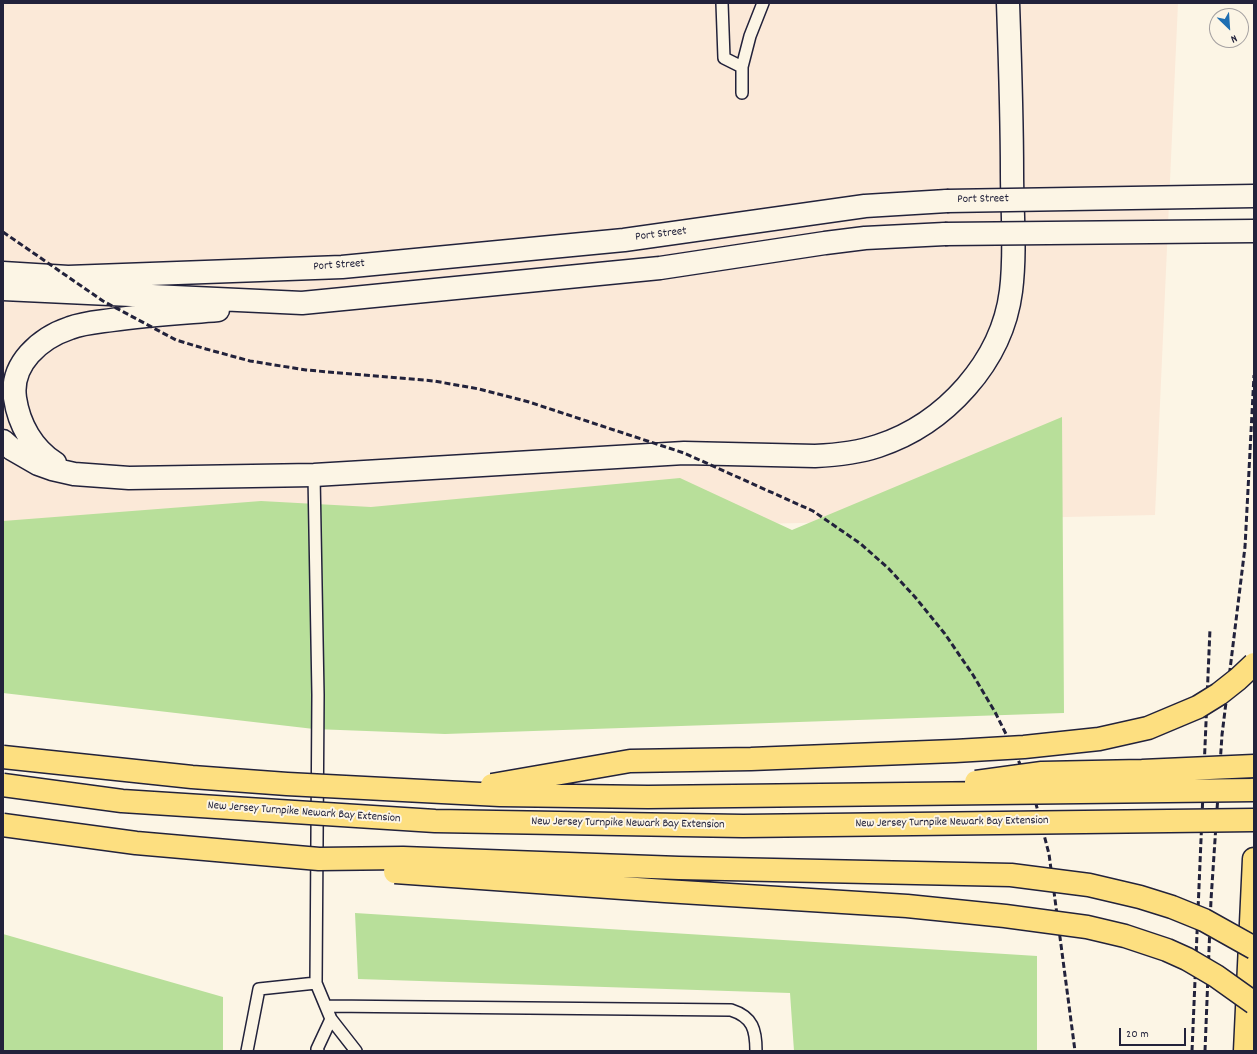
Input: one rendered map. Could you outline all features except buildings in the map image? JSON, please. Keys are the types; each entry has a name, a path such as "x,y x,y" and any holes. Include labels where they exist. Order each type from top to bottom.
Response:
{"highway":[{"path":"444,793 630,762 955,751 1030,746 1099,739 1148,728 1198,707 1224,691 1254,664"},
{"path":"3,757 192,777 444,793 648,797 1254,790"},
{"path":"886,794 1042,773 1142,771 1254,766"},
{"name":"New Jersey Turnpike Newark Bay Extension","path":"3,785 122,801 435,821 743,826 1254,820"},
{"path":"3,825 152,845 319,859 402,873 907,906 1087,926 1125,936 1167,950 1216,976 1254,1003"},
{"path":"319,859 403,858 679,868 1011,875 1089,885 1140,897 1172,907 1204,920 1254,948"},
{"path":"1245,1051 1254,859"}],"main road":[{"path":"3,441 12,449 38,464 52,469 74,474 129,478 314,475 684,453 815,456 836,455 857,452 896,439 915,430 932,418 949,405 963,390 977,374 988,356 1005,318 1011,291 1013,256 1011,79 1008,3"},
{"name":"Port Street","path":"3,273 68,277 342,266 650,236 865,206 947,201 1254,196"},
{"path":"74,474 48,459 34,445 24,429 17,411 14,391 17,374 25,358 41,342 70,328 103,321 660,268 858,239 945,234 1254,231"},
{"path":"3,289 302,303"}],"lane":[{"path":"742,93 742,67 750,36 763,3"},
{"path":"722,7 724,58 742,67"},
{"path":"314,475 318,695 316,983 332,1019 356,1051"},
{"path":"247,1051 258,990 316,983"},
{"path":"326,1006 731,1010 742,1013 751,1022 755,1034 756,1051"},
{"path":"318,1051 332,1019"}],"shaded area":[{"path":"3,3 1178,3 1155,515 3,541"}],"green space":[{"path":"1062,417 1064,713 445,734 314,729 3,693 3,521 261,501 371,507 680,478 792,530"},
{"path":"355,913 1037,956 1037,1051 794,1051 790,993 358,979"},
{"path":"3,934 223,997 223,1051 3,1051"}],"railway":[{"path":"3,232 103,301 176,340 250,361 306,370 434,381 479,389 529,402 684,453 813,511 861,544 889,569 915,597 945,634 973,675 995,712 1014,750 1035,800 1049,854 1075,1051"},
{"path":"1205,1051 1211,900 1222,735 1245,547 1254,375"},
{"path":"1192,1051 1210,629"}]}
